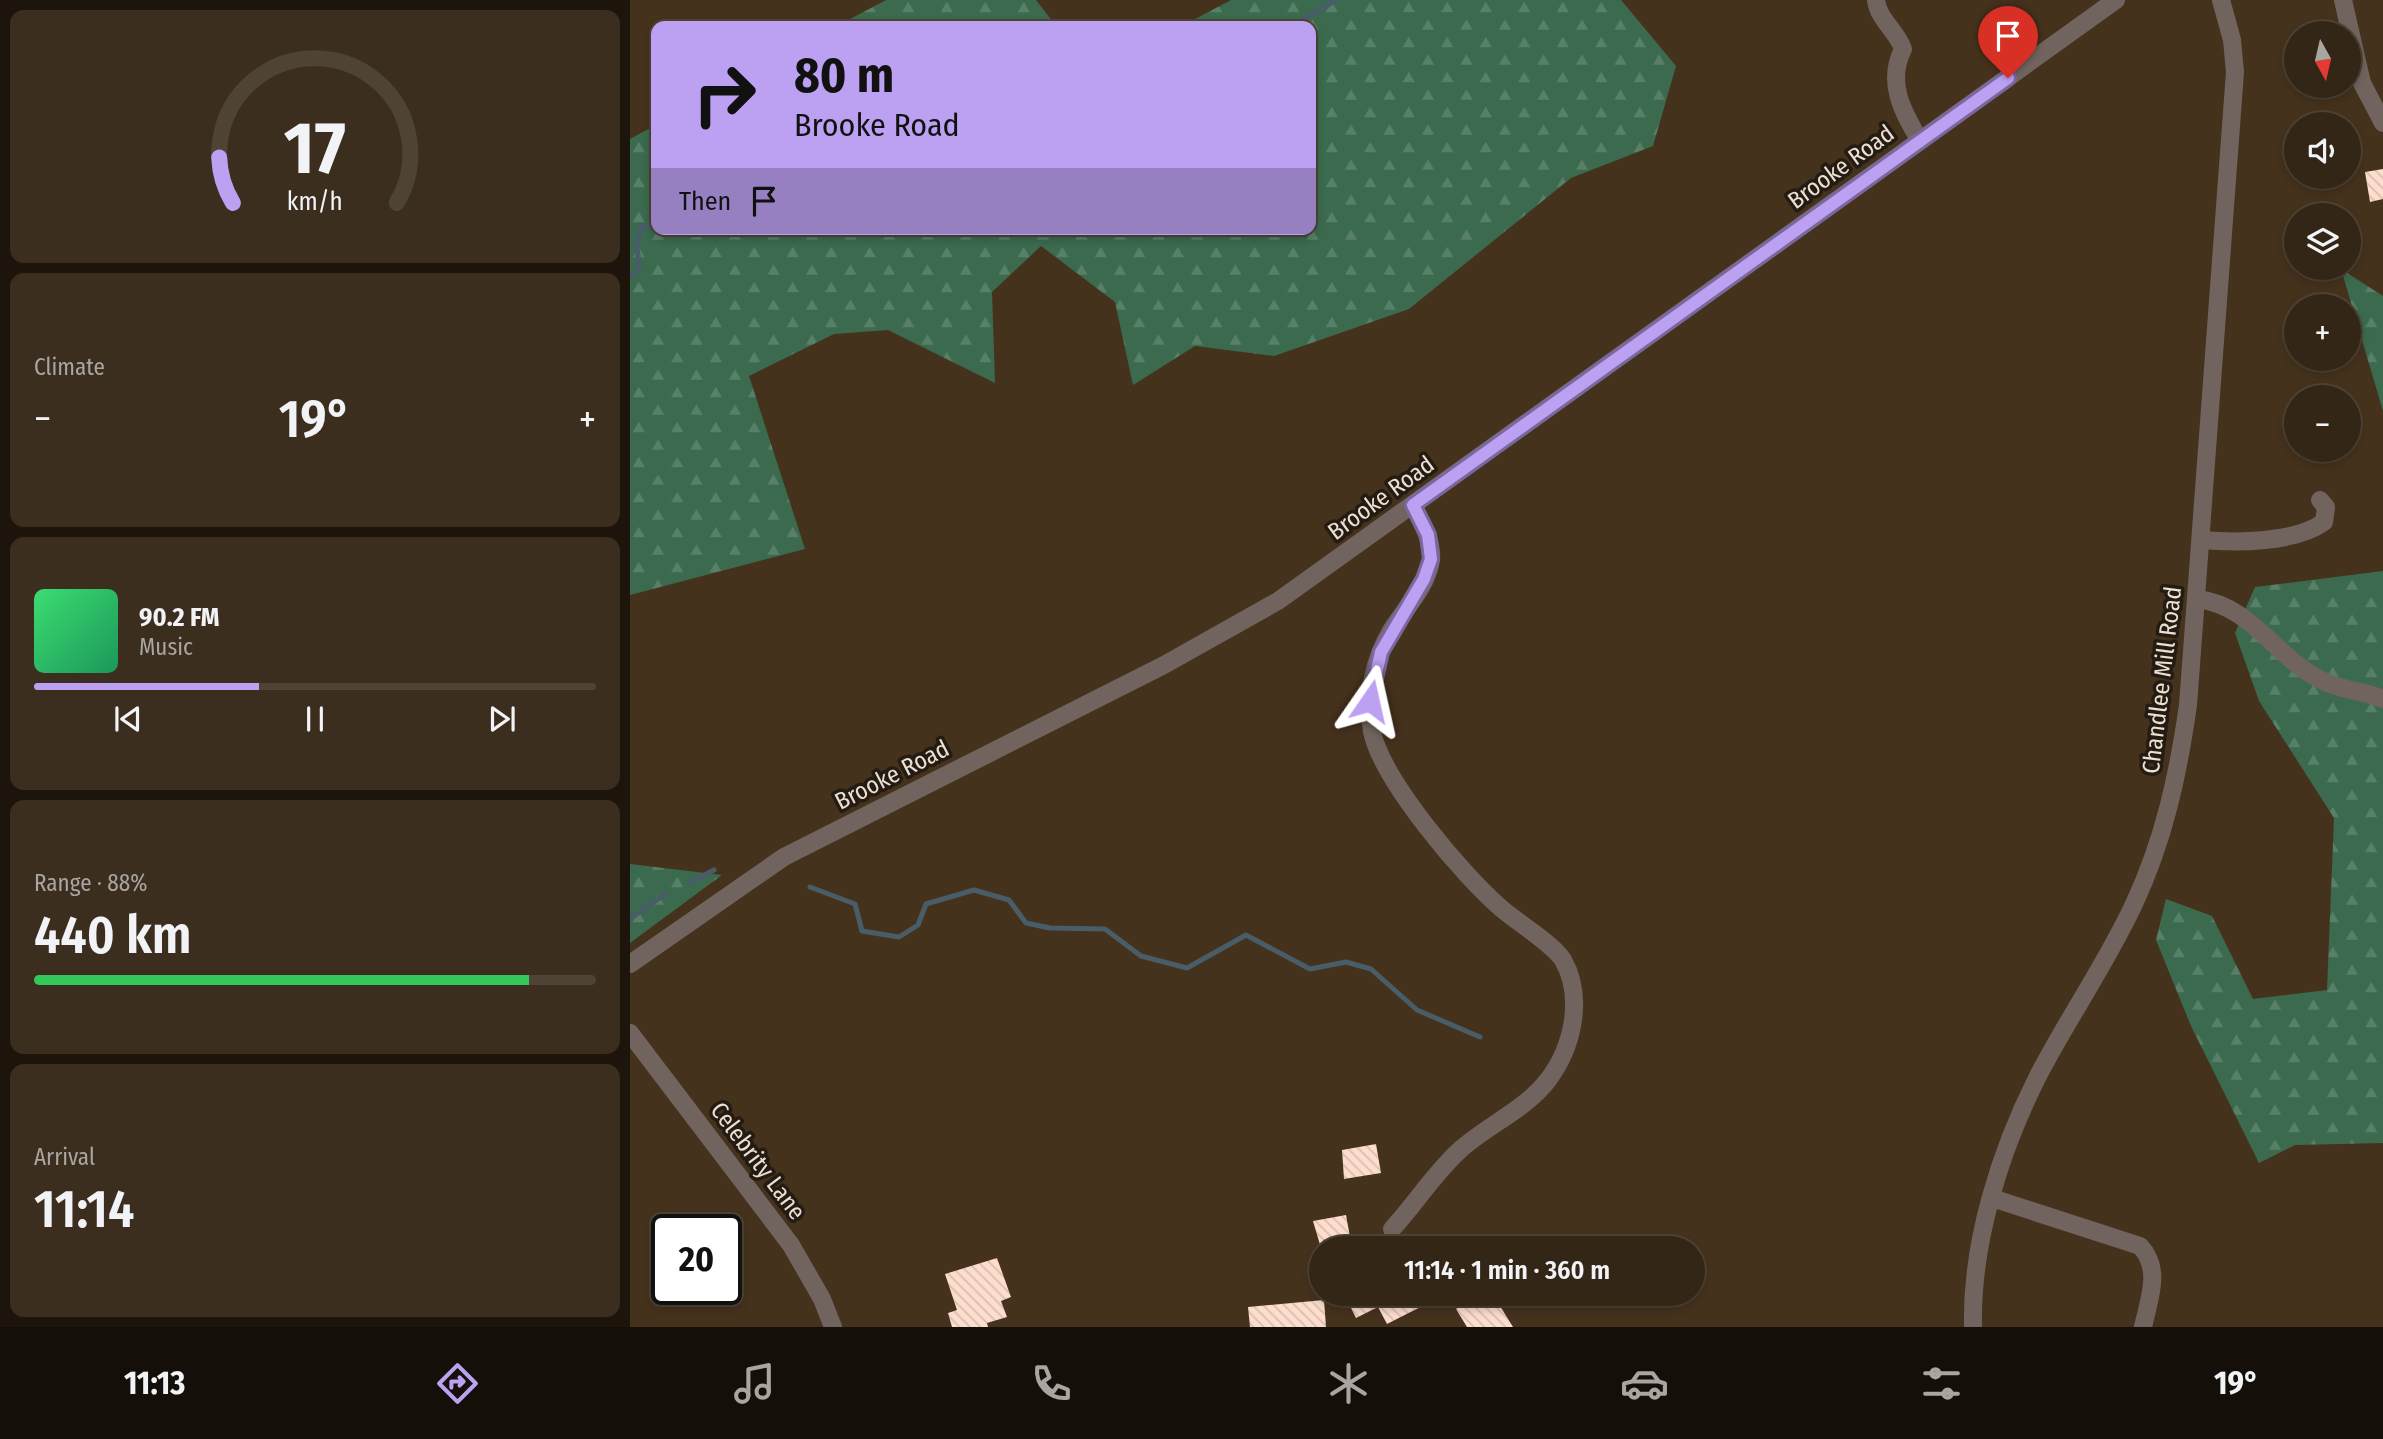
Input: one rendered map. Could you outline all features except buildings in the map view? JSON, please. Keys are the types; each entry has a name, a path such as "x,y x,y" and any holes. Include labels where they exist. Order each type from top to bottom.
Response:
{"street":[{"path":"1876,0 1882,16 1903,49 1898,59 1897,95 1920,141"},
{"name":"Brooke Road","path":"630,964 784,857 1164,666 1278,601 2116,0"},
{"name":"Chandlee Mill Road","path":"1973,1327 1980,1248 1992,1198 2014,1131 2037,1078 2133,906 2162,838 2179,771 2197,598 2235,72 2232,40 2221,0"},
{"path":"2343,0 2362,83 2383,123"},
{"path":"2201,540 2256,541 2313,530 2324,522 2326,507 2320,500"},
{"path":"1392,1229 1460,1149 1518,1107 1548,1080 1572,1034 1574,996 1561,957 1500,908 1454,862 1380,754 1372,732 1370,701 1381,652 1424,579 1431,559 1428,535 1413,505"},
{"path":"2197,598 2224,604 2238,612 2297,666 2322,681 2383,699"},
{"name":"Celebrity Lane","path":"630,1033 792,1245 822,1299 833,1327"},
{"path":"1992,1198 2140,1246 2150,1256 2154,1272 2143,1327"}],"green space":[{"path":"886,0 1036,0 1052,21 846,21"},
{"path":"1231,0 1621,0 1676,66 1653,146 1571,178 1409,309 1274,356 1195,346 1133,385 1115,302 1041,246 992,292 995,383 888,330 834,334 749,376 805,549 630,595 630,139 651,128 651,235 1316,235 1316,21 1191,21"},
{"path":"2344,280 2358,280 2383,296 2383,411 2361,337 2361,294 2348,294"},
{"path":"2383,571 2383,1143 2295,1145 2259,1163 2191,1026 2156,940 2166,899 2212,916 2253,999 2327,990 2334,818 2259,701 2235,633 2255,587"},
{"path":"630,864 722,875 630,943"}],"waterway":[{"path":"1301,21 1336,0"},
{"path":"630,277 639,269 637,245 641,226 651,226"},
{"path":"691,882 714,870"},
{"path":"810,887 855,904 862,931 899,937 918,925 926,904 974,890 1009,900 1026,923 1050,928 1105,929 1141,956 1187,968 1246,935 1310,969 1346,962 1371,969 1417,1010 1480,1037"},
{"path":"630,919 665,894"}],"route":[{"path":"1370,701 1373,677 1381,652 1424,579 1431,559 1428,535 1413,505 2008,78"}]}
